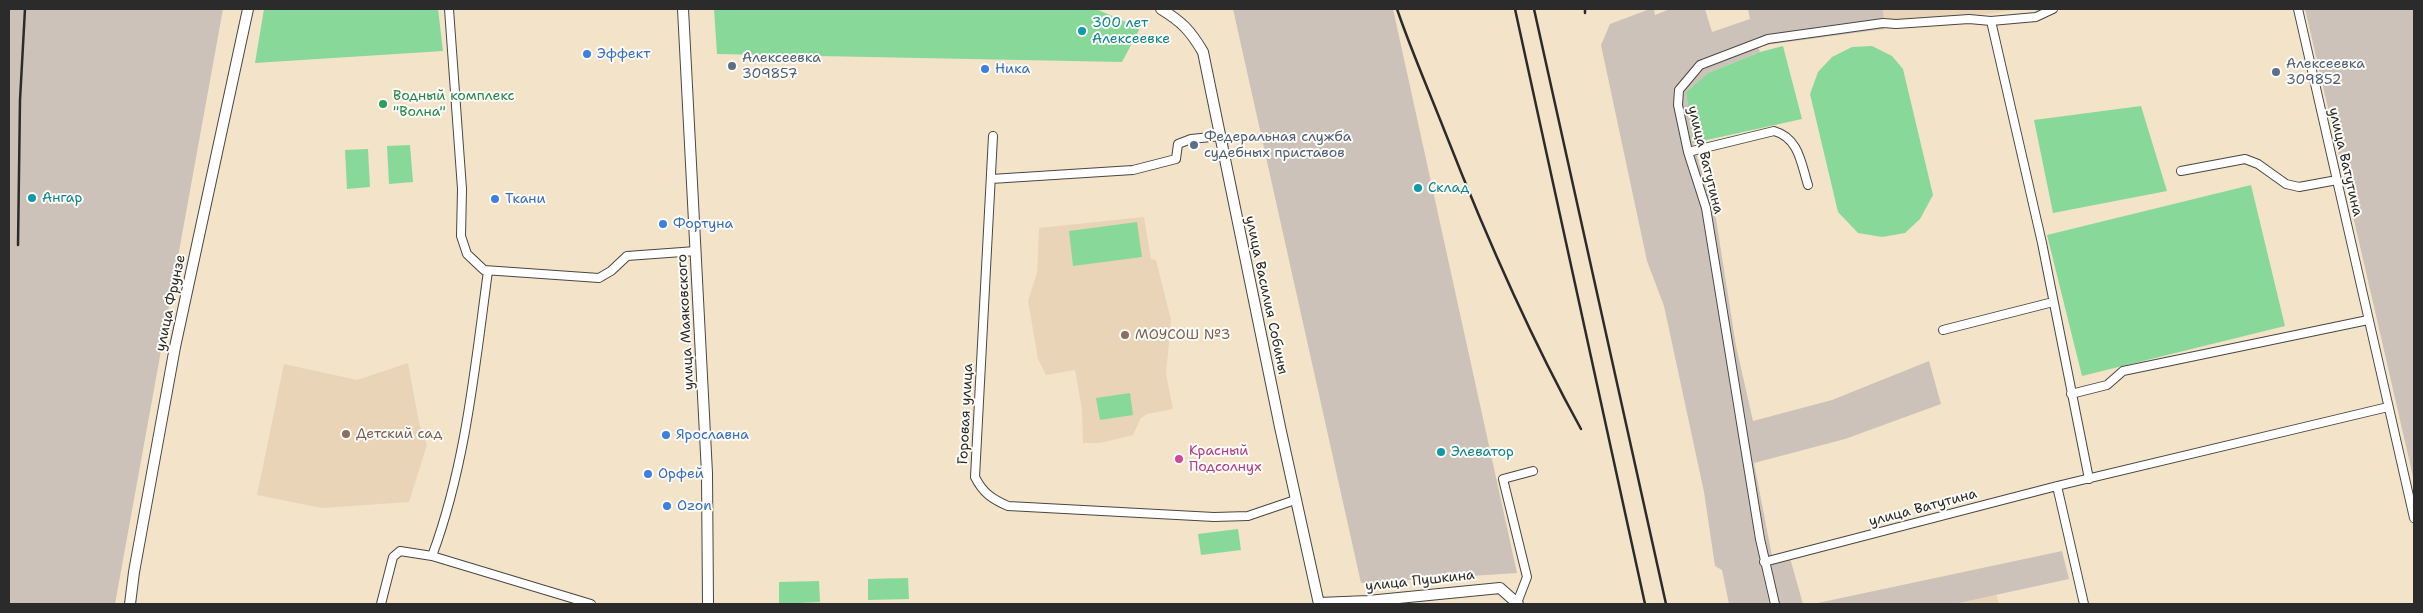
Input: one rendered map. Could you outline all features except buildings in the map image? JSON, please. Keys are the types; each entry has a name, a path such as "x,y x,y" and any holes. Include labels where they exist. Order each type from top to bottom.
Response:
{"street":[{"name":"улица Фрунзе","path":"130,604 134,572 175,347 248,9"},
{"path":"449,9 462,190 461,236 467,254 478,266 488,270 599,278 611,271 627,256 696,251"},
{"name":"улица Маяковского","path":"683,9 707,473 708,604"},
{"name":"улица Василия Собины","path":"1161,9 1182,21 1192,33 1203,52 1233,203 1319,604"},
{"name":"улица Ватутина","path":"1775,604 1764,562 1706,208 1688,152 1678,105 1679,90 1700,65 1724,54 1768,39 1884,23 1896,24 1969,19 1991,21 2036,17 2053,9"},
{"name":"улица Ватутина","path":"2298,9 2414,518"},
{"path":"1991,21 2042,244 2089,479"},
{"path":"1688,152 1774,131 1785,134 1794,144 1808,185"},
{"name":"Горовая улица","path":"993,136 975,477 981,490 993,499 1008,506 1214,517 1248,516 1296,500"},
{"path":"991,179 1133,170 1176,159 1178,144 1184,141 1221,136"},
{"path":"2181,171 2245,159 2258,164 2286,184 2299,187 2337,180"},
{"path":"432,556 466,433 488,270"},
{"path":"1943,330 2053,302"},
{"path":"2071,394 2107,384 2123,371 2368,320"},
{"name":"улица Ватутина","path":"1764,562 2057,486 2388,407"},
{"path":"1517,604 1527,577 1503,479 1533,471"},
{"path":"2057,486 2084,604"},
{"path":"381,604 393,557 400,552 432,556 591,604"},
{"name":"улица Пушкина","path":"1319,604 1500,588 1517,604"}],"shaded area":[{"path":"9,9 223,9 115,604 9,604"},
{"name":"Элеватор","path":"1233,9 1393,9 1517,573 1361,583"},
{"path":"1654,9 1655,15 1670,9 1705,9 1712,32 1750,19 1748,9 1883,9 1884,29 1758,46 1760,52 1708,73 1686,92 1693,143 1716,219 1736,346 1753,421 1832,400 1929,361 1941,404 1845,439 1754,463 1772,556 1788,551 1803,604 1729,604 1722,570 1715,566 1704,492 1664,306 1647,261 1601,45 1610,24"},
{"path":"1883,9 2017,9 1998,13 1883,23"},
{"path":"2305,9 2414,9 2414,481 2375,311"},
{"path":"1144,217 1151,259 1156,260 1171,320 1166,374 1173,409 1147,414 1141,418 1133,435 1100,443 1083,443 1082,410 1075,370 1046,375 1038,359 1028,301 1037,273 1039,228"},
{"name":"Детский сад","path":"408,363 419,423 427,445 409,502 322,508 257,495 284,364 357,380"},
{"path":"2062,551 2069,579 1954,604 1813,604"},
{"path":"1996,594 1999,604 1954,604"}],"green space":[{"path":"264,9 438,9 443,51 255,63"},
{"path":"714,9 1096,9 1140,28 1122,62 717,54"},
{"path":"1783,46 1802,119 1693,143 1686,92 1708,73 1760,52"},
{"path":"1872,46 1892,56 1903,69 1933,195 1920,219 1905,233 1882,237 1858,233 1838,212 1810,94 1818,72 1832,57 1852,47"},
{"path":"2141,106 2167,191 2053,213 2034,120"},
{"path":"410,145 413,182 389,184 387,146"},
{"path":"368,149 370,187 347,189 345,150"},
{"path":"2251,185 2285,326 2082,376 2047,235"},
{"path":"1137,222 1142,257 1073,266 1069,231"},
{"path":"1130,393 1133,415 1100,420 1096,398"},
{"path":"1238,529 1241,550 1201,555 1198,534"},
{"path":"908,578 909,599 868,600 868,579"},
{"path":"819,581 820,602 779,604 779,582"}],"railway":[{"path":"18,245 20,100 25,9"},
{"path":"1397,9 1460,170 1492,245 1525,320 1581,429"},
{"path":"1515,9 1645,604"},
{"path":"1534,9 1666,604"}],"place":[{"name":"300 лет Алексеевке","path":"1082,31"},
{"name":"Эффект","path":"587,54"},
{"name":"Алексеевка 309857","path":"732,66"},
{"name":"Ника","path":"985,69"},
{"name":"Алексеевка 309852","path":"2276,72"},
{"name":"Водный комплекс \"Волна\"","path":"383,104"},
{"name":"Федеральная служба судебных приставов","path":"1194,145"},
{"name":"Склад","path":"1418,188"},
{"name":"Ангар","path":"32,198"},
{"name":"Ткани","path":"495,199"},
{"name":"Фортуна","path":"663,224"},
{"name":"МОУСОШ №3","path":"1125,335"},
{"name":"Детский сад","path":"346,434"},
{"name":"Ярославна","path":"666,435"},
{"name":"Элеватор","path":"1441,452"},
{"name":"Красный Подсолнух","path":"1179,459"},
{"name":"Орфей","path":"648,474"},
{"name":"Ozon","path":"667,506"}]}
